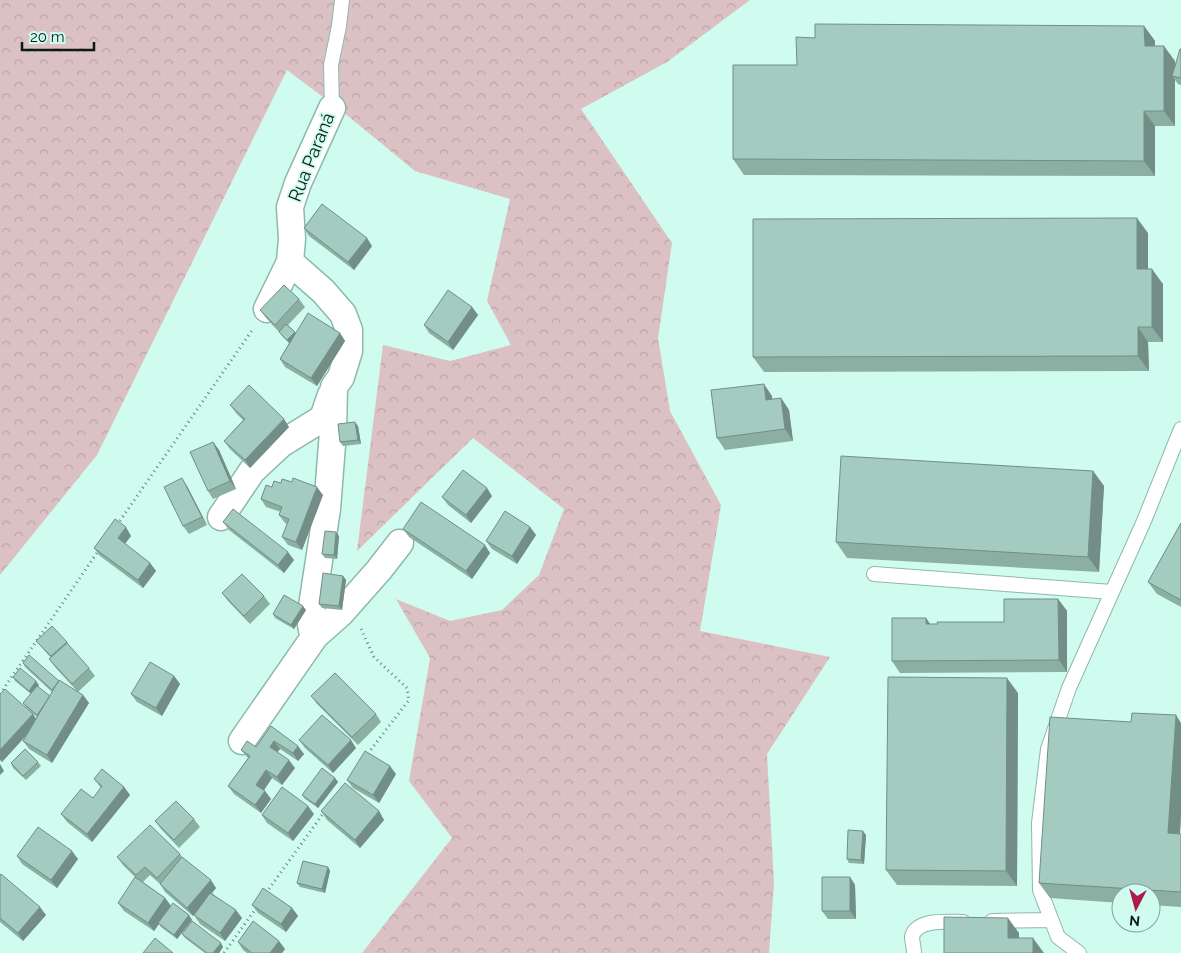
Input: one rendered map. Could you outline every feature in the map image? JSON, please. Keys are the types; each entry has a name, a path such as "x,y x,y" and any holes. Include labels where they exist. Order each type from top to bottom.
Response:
{"street":[{"name":"Rua Paraná","path":"267,309 290,262 292,239 290,207 298,184 332,108"},
{"path":"221,517 252,471 280,444 323,418 334,387 341,377 349,351 349,330 344,314 323,291 290,262"},
{"path":"315,636 310,619 327,509 333,432 334,387"},
{"path":"242,741 315,636 341,613 400,543"}],"lane":[{"name":"Rua Paraná","path":"332,108 331,65 342,0"},
{"path":"1079,953 1058,937 1040,890 1039,823 1048,749 1069,688 1179,438"},
{"path":"874,574 1112,592"},
{"path":"914,953 912,936 917,927 927,923 1051,920"}],"path":[{"path":"114,530 267,309"},
{"path":"0,694 102,546"},
{"path":"349,604 374,657 407,688 408,700 363,760"},
{"path":"264,896 330,804"},
{"path":"224,953 258,905"}],"green space":[{"path":"0,0 750,0 667,62 581,109 672,243 658,338 670,411 721,505 700,631 830,657 767,754 774,883 769,953 362,953 452,838 409,781 430,658 396,599 450,621 502,610 539,575 564,509 473,438 357,551 383,345 450,361 511,345 487,301 510,199 415,171 343,112 287,70 97,455 0,575"}],"building":[{"path":"815,24 1144,26 1145,46 1164,46 1164,111 1144,111 1144,161 733,159 733,65 797,65 796,37 815,38"},
{"path":"1181,49 1181,78 1172,76"},
{"path":"322,204 367,238 348,262 304,228"},
{"path":"1137,218 1137,269 1152,269 1152,327 1138,327 1138,356 753,357 753,219"},
{"path":"284,285 299,299 275,325 260,310"},
{"path":"448,290 472,307 448,342 424,325"},
{"path":"308,313 340,333 311,378 280,359"},
{"path":"286,324 295,332 287,340 279,332"},
{"path":"764,384 766,400 781,398 785,429 717,438 711,390"},
{"path":"249,385 284,419 245,460 224,441 245,419 230,405"},
{"path":"355,422 358,440 340,442 338,424"},
{"path":"213,442 230,481 208,491 190,452"},
{"path":"841,456 1093,471 1088,557 836,542"},
{"path":"463,470 487,488 466,515 442,497"},
{"path":"182,478 202,517 183,526 164,487"},
{"path":"293,478 317,487 296,542 282,537 289,519 279,515 282,507 261,499 266,485 272,487 274,481 281,483 282,479 292,482"},
{"path":"421,502 485,545 466,571 403,529"},
{"path":"233,509 288,552 278,565 223,522"},
{"path":"505,511 530,527 512,556 486,541"},
{"path":"115,519 126,527 118,538 150,563 138,580 94,548"},
{"path":"1181,523 1181,600 1148,582"},
{"path":"325,531 336,532 334,555 322,554"},
{"path":"323,573 343,576 339,606 319,604"},
{"path":"242,574 264,596 244,616 222,593"},
{"path":"284,595 303,606 291,625 273,614"},
{"path":"1004,599 1058,599 1059,660 892,661 892,618 926,618 926,624 938,624 937,622 1004,622"},
{"path":"52,626 67,642 51,656 36,641"},
{"path":"67,643 89,668 72,684 49,659"},
{"path":"29,655 59,681 52,690 23,663"},
{"path":"150,662 174,676 156,708 131,694"},
{"path":"20,668 36,681 29,691 13,677"},
{"path":"335,673 376,714 352,737 311,696"},
{"path":"888,677 1007,678 1006,871 886,870"},
{"path":"59,680 83,695 47,755 23,741"},
{"path":"37,686 50,696 37,715 23,703"},
{"path":"5,689 33,714 0,750 0,694"},
{"path":"1132,713 1176,715 1168,833 1181,834 1181,892 1161,891 1161,883 1111,883 1111,888 1039,883 1050,717 1131,722"},
{"path":"322,715 351,740 328,765 299,740"},
{"path":"271,726 298,746 293,753 274,741 270,747 289,760 277,777 266,770 256,785 265,791 255,805 228,786 250,756 241,750 247,741 256,747"},
{"path":"25,749 38,762 23,776 11,763"},
{"path":"365,751 390,766 373,795 347,780"},
{"path":"322,768 335,778 315,804 302,795"},
{"path":"102,769 124,787 87,834 61,814 81,789 93,798 102,786 94,779"},
{"path":"345,783 379,811 355,840 321,811"},
{"path":"282,787 308,806 288,833 262,815"},
{"path":"176,801 194,819 174,840 155,821"},
{"path":"150,825 180,854 157,878 145,867 136,875 117,857"},
{"path":"38,827 72,851 51,880 17,856"},
{"path":"848,830 863,831 861,860 847,859"},
{"path":"182,857 211,880 187,908 160,884"},
{"path":"303,861 328,867 322,889 297,883"},
{"path":"1,874 40,907 18,933 0,918"},
{"path":"135,877 165,898 148,923 118,903"},
{"path":"822,877 850,877 850,911 822,911"},
{"path":"263,888 292,908 281,924 252,905"},
{"path":"210,893 236,910 220,933 194,915"},
{"path":"173,903 189,915 174,935 158,923"},
{"path":"944,917 1008,918 1008,938 1033,938 1033,953 944,953"},
{"path":"192,921 221,943 213,953 207,953 182,934"},
{"path":"253,921 279,941 270,953 252,953 238,942"},
{"path":"155,938 173,953 143,953"}]}
